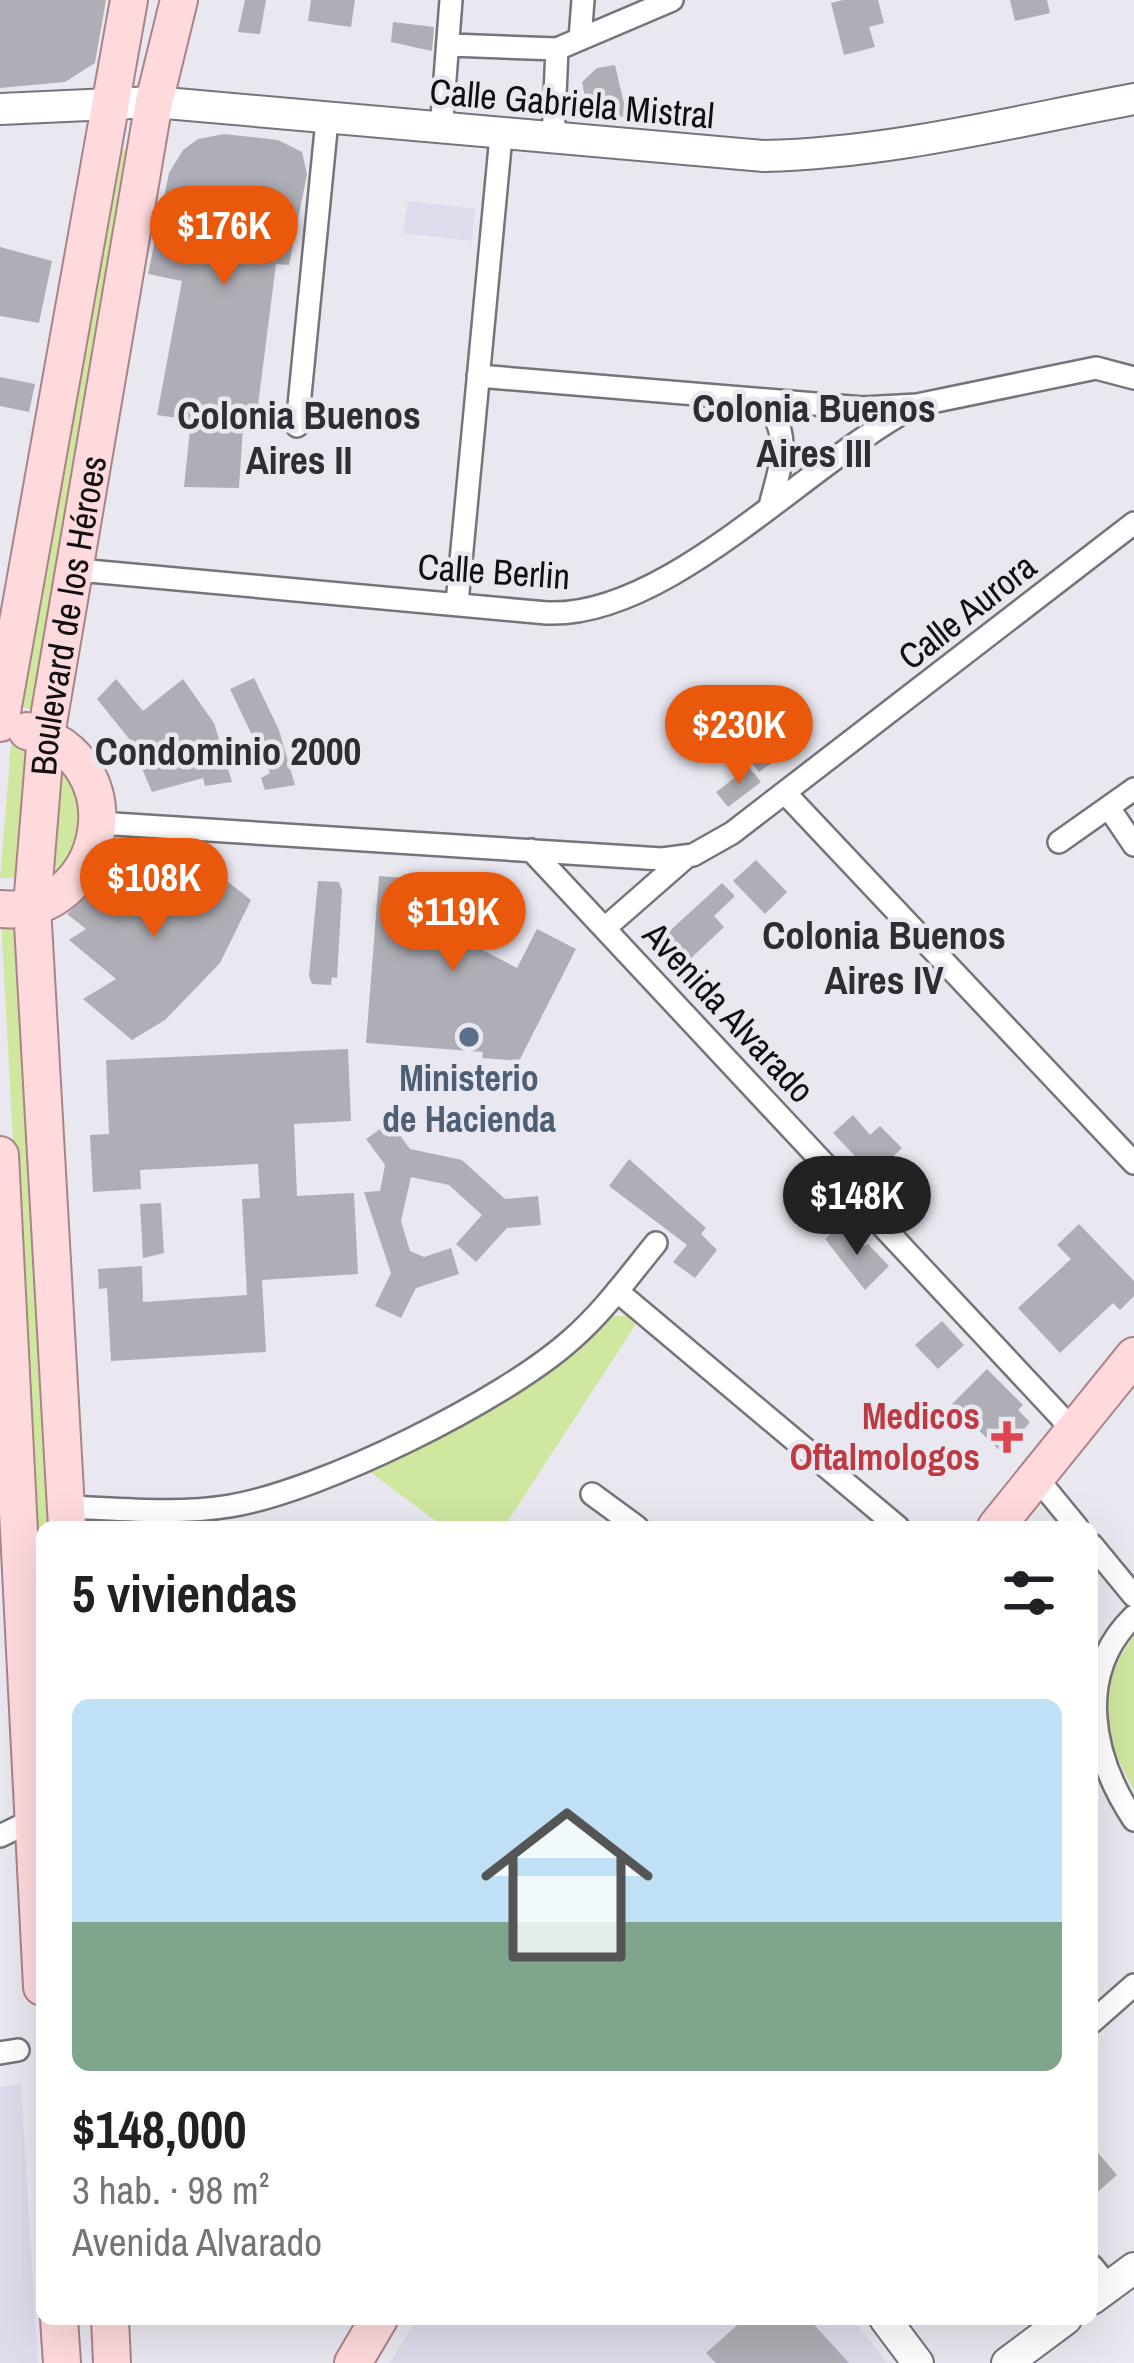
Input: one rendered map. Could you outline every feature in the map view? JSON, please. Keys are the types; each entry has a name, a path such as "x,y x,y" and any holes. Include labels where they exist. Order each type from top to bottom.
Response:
{"main road":[{"name":"Boulevard de los Héroes","path":"0,726 106,102 129,0"},
{"name":"Boulevard de los Héroes","path":"67,1517 16,908 78,570 154,102 179,0"},
{"path":"0,726 46,735 80,760 92,779 98,823 92,851 78,875 16,908"},
{"path":"0,1155 5,1344 36,1788"},
{"path":"1001,1521 1134,1355"},
{"path":"59,2325 62,2363"},
{"path":"110,2325 112,2363"},
{"path":"352,2363 375,2325"}],"street":[{"path":"441,131 451,0"},
{"path":"580,39 583,0"},
{"path":"451,45 557,50 646,5 672,0"},
{"path":"553,140 557,50"},
{"name":"Calle Gabriela Mistral","path":"0,109 154,102 686,153 832,155 1134,99"},
{"path":"297,426 327,120"},
{"path":"457,603 501,136"},
{"path":"478,376 763,401 917,405 1096,368 1134,378"},
{"path":"763,401 784,440 771,502"},
{"name":"Calle Berlin","path":"78,570 565,614 606,606 668,578 860,436 917,405"},
{"name":"Calle Aurora","path":"605,928 685,858 716,844 1131,529"},
{"path":"1059,842 1134,789"},
{"path":"785,793 1134,1163"},
{"path":"1108,808 1134,845"},
{"path":"98,823 685,858"},
{"name":"Avenida Alvarado","path":"531,850 1073,1430"},
{"path":"67,1517 230,1506 302,1485 506,1389 574,1338 656,1243"},
{"path":"617,1291 891,1521"},
{"path":"1036,1477 1072,1521"},
{"path":"592,1494 629,1521"},
{"path":"1098,1552 1134,1596"},
{"path":"1098,1678 1113,1641 1134,1616"},
{"path":"1099,1770 1134,1820"},
{"path":"0,1836 36,1818"},
{"path":"1098,2017 1134,1985"},
{"path":"1098,2284 1134,2268"},
{"path":"890,2325 918,2363"},
{"path":"1007,2363 1058,2325"}],"shaded area":[{"path":"408,201 475,209 472,241 403,233"},
{"path":"21,2084 38,2363 0,2363 0,2087"},
{"path":"412,2325 858,2325 887,2363 390,2363"}],"green space":[{"path":"116,149 137,152 33,710 19,706"},
{"path":"11,745 27,748 18,878 0,878"},
{"path":"57,758 71,770 88,830 45,889"},
{"path":"1,919 18,919 53,1521 36,1521 36,1568"},
{"path":"610,1316 627,1316 636,1324 508,1521 436,1521 370,1472 503,1403 557,1366"},
{"path":"1134,1635 1134,1791 1115,1749 1106,1713 1112,1676"}],"building":[{"path":"0,0 106,0 95,63 65,82 0,88"},
{"path":"245,0 266,0 260,34 238,32"},
{"path":"311,0 355,0 351,27 308,21"},
{"path":"878,0 884,23 869,27 875,47 844,55 831,3"},
{"path":"1010,0 1047,0 1050,13 1015,21"},
{"path":"393,22 434,27 432,51 391,42"},
{"path":"615,65 627,116 599,120 588,114 582,82 597,68"},
{"path":"224,134 278,140 302,152 307,174 289,265 276,264 255,429 243,428 239,488 184,487 191,420 157,415 182,281 148,274 169,173 183,150 198,139"},
{"path":"0,247 52,261 39,323 0,316"},
{"path":"0,377 35,384 29,412 0,406"},
{"path":"254,678 279,730 295,785 265,790 261,778 270,773 230,689"},
{"path":"116,679 143,711 183,679 214,723 232,782 205,786 203,778 152,792 130,740 97,699"},
{"path":"746,712 780,757 759,772 725,728"},
{"path":"749,767 761,782 728,807 716,792"},
{"path":"144,852 194,896 208,866 251,900 220,963 165,1020 132,1040 83,999 116,979 69,940 86,929 67,914 102,882 116,855 136,872"},
{"path":"756,860 787,892 765,914 733,881"},
{"path":"379,876 483,884 477,947 517,968 537,929 576,949 519,1061 482,1058 483,1052 366,1043"},
{"path":"318,881 339,882 342,891 337,978 332,977 331,985 312,984 309,976"},
{"path":"722,883 735,896 714,916 724,927 687,962 663,937"},
{"path":"348,1049 351,1121 294,1124 297,1196 354,1193 358,1274 262,1280 266,1352 111,1361 107,1288 99,1289 98,1269 142,1266 143,1302 247,1295 242,1199 260,1198 258,1164 140,1170 141,1189 93,1192 90,1135 109,1134 106,1060"},
{"path":"853,1115 870,1135 880,1126 902,1148 873,1175 833,1133"},
{"path":"390,1122 410,1149 462,1160 505,1199 538,1196 541,1225 507,1228 476,1262 456,1244 482,1215 449,1185 411,1177 401,1221 410,1251 424,1257 451,1248 459,1274 416,1288 401,1318 375,1306 391,1273 364,1192 380,1191 385,1165 366,1139"},
{"path":"629,1159 706,1228 701,1234 717,1250 695,1278 673,1262 687,1245 609,1186"},
{"path":"161,1203 164,1253 143,1258 140,1204"},
{"path":"1079,1224 1134,1281 1134,1296 1120,1310 1113,1303 1060,1353 1018,1308 1071,1259 1057,1245"},
{"path":"839,1226 859,1248 868,1244 889,1266 865,1290 825,1239"},
{"path":"942,1321 964,1345 938,1369 915,1345"},
{"path":"987,1369 1023,1405 1018,1410 1030,1422 1003,1454 952,1404"},
{"path":"1098,2153 1117,2175 1098,2192"},
{"path":"737,2325 814,2325 849,2363 716,2363 706,2353"}],"place":[{"name":"Ministerio de Hacienda","path":"469,1037"},
{"name":"Medicos Oftalmologos","path":"1007,1437"}],"district":[{"name":"Colonia Buenos Aires III","path":"814,430"},
{"name":"Colonia Buenos Aires II","path":"299,438"},
{"name":"Condominio 2000","path":"228,751"},
{"name":"Colonia Buenos Aires IV","path":"884,958"}]}
